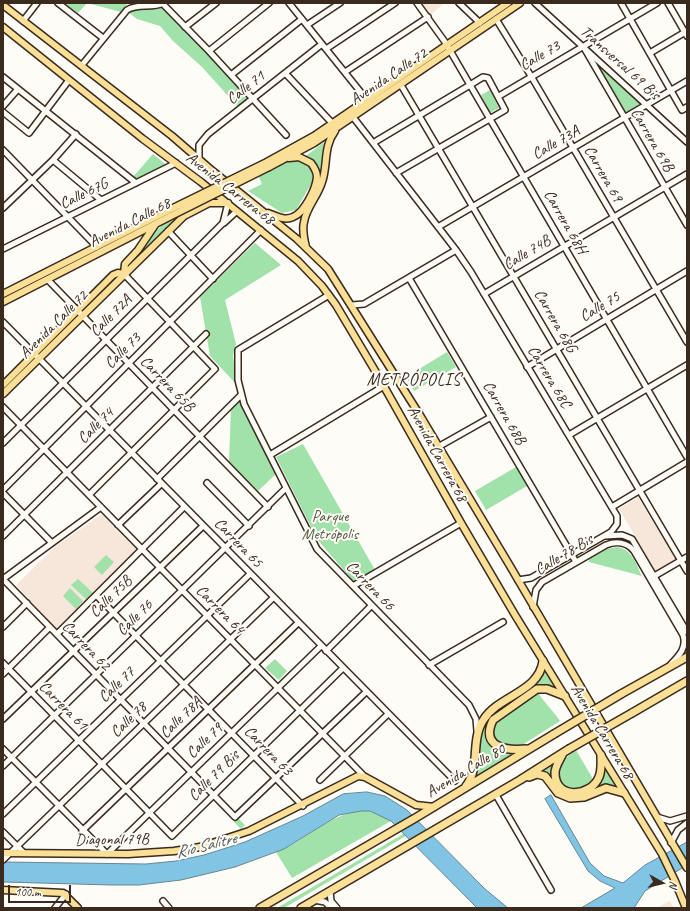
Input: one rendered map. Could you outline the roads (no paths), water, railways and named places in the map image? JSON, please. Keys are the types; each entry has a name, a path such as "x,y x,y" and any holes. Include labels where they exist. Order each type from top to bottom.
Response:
{"highway":[{"name":"Avenida Calle 80","path":"260,908 434,807 621,694 687,657"},
{"path":"463,789 470,781 474,768 478,733 483,720 493,708 535,680 542,670 543,661"},
{"path":"301,908 687,681"},
{"path":"530,748 510,750 498,746 494,742 490,733 493,720 537,689 547,689 565,696"},
{"path":"566,751 556,768 556,779 562,789 570,793 582,792 597,782 601,771 601,755"},
{"path":"520,780 534,775 543,775 548,778 558,793 570,798 584,797 606,788 624,793"}],"main road":[{"name":"Avenida Calle 72","path":"268,164 286,158 306,148 367,100 496,20 520,3"},
{"name":"Avenida Calle 72","path":"268,164 353,117 401,85 505,4"},
{"name":"Avenida Carrera 68","path":"3,5 82,65 262,210 306,247 328,269 352,305 518,580 672,845 687,868"},
{"name":"Avenida Carrera 68","path":"3,27 261,230 298,261 329,295 384,386 460,523 662,854 676,881 686,908"},
{"path":"306,247 304,222 324,176 328,143 335,126"},
{"path":"262,210 281,218 293,217 302,210 314,188 317,176 311,163 299,157 286,158"},
{"name":"Avenida Calle 68","path":"3,294 268,164"},
{"name":"Avenida Calle 72","path":"3,386 82,316 186,214 205,204 213,202 228,204"},
{"name":"Avenida Calle 68","path":"3,302 156,224 170,213"},
{"name":"Avenida Calle 72","path":"124,274 125,264 138,250 156,224"},
{"name":"Avenida Calle 72","path":"3,394 77,311 113,275 118,273 124,274"},
{"name":"Diagonal 79B","path":"5,856 24,853 153,853 200,846 249,832 303,806 356,777 365,777"},
{"name":"Carrera 64","path":"365,777 416,805 434,807"},
{"path":"416,805 417,817"},
{"path":"3,890 55,891 66,894 78,908"}],"street":[{"path":"23,21 37,3"},
{"path":"58,3 103,38"},
{"path":"82,65 126,10 135,6 163,3 210,51 286,135"},
{"path":"185,27 216,3"},
{"path":"210,51 269,3"},
{"path":"289,3 367,100"},
{"path":"307,25 340,3"},
{"name":"Calle 71","path":"199,160 198,149 202,140 253,99 324,46 395,3"},
{"name":"Carrera 68H","path":"417,3 449,48 687,457"},
{"path":"459,3 480,23"},
{"name":"Transversal 69 Bis","path":"535,3 687,142"},
{"path":"621,3 671,90 685,108"},
{"name":"Calle 73","path":"499,96 656,3"},
{"path":"650,53 686,33 668,3"},
{"path":"345,72 428,18"},
{"path":"231,75 302,19"},
{"name":"Carrera 69","path":"496,20 531,76 687,342"},
{"name":"Carrera 69B","path":"583,46 687,225"},
{"path":"286,74 335,126"},
{"path":"3,77 136,183"},
{"path":"373,143 470,85 486,77 488,78 499,96 505,110 396,173"},
{"path":"3,112 29,133 69,80"},
{"name":"Calle 73A","path":"438,227 687,81"},
{"name":"Carrera 68G","path":"401,85 687,571"},
{"path":"3,106 18,89"},
{"name":"Carrera 68C","path":"353,117 456,250 612,507 617,516 617,524 611,532 601,538"},
{"path":"3,208 53,160 76,134"},
{"path":"4,151 97,247"},
{"path":"53,160 101,200"},
{"name":"Calle 67G","path":"3,249 176,163"},
{"name":"Calle 74B","path":"484,294 687,174"},
{"name":"Calle 72A","path":"3,443 64,384 105,340 223,223 228,204"},
{"path":"223,223 237,211"},
{"name":"Calle 73","path":"3,492 86,406 261,230"},
{"path":"168,231 212,279"},
{"path":"352,305 364,304 456,250"},
{"name":"Calle 75","path":"527,367 687,271"},
{"path":"89,495 215,369 124,274"},
{"name":"Carrera 68B","path":"409,278 576,562"},
{"name":"Carrera 65B","path":"48,280 268,507"},
{"name":"Carrera 66","path":"329,295 238,350 237,362 241,395 317,548 371,606 464,700 474,713 478,733"},
{"name":"Carrera 65","path":"4,324 455,781"},
{"name":"Calle 74","path":"3,536 206,334"},
{"path":"569,435 687,365"},
{"path":"270,455 384,386"},
{"path":"157,479 241,395"},
{"name":"Carrera 64","path":"3,407 365,777"},
{"path":"438,447 491,417"},
{"path":"612,507 687,462"},
{"path":"207,483 249,526"},
{"path":"118,525 161,484"},
{"name":"Calle 76","path":"3,766 286,488"},
{"path":"3,492 52,543"},
{"path":"3,579 101,507"},
{"path":"57,634 184,507"},
{"path":"353,586 460,523"},
{"name":"Calle 75B","path":"3,719 203,526"},
{"path":"601,538 622,535 632,539 681,627 684,637 683,648 680,655 667,668"},
{"name":"Calle 78 Bis","path":"518,580 529,579 601,538"},
{"name":"Calle 78 Bis","path":"534,607 536,590 539,584 606,545 614,543 625,544 634,550 652,577"},
{"path":"652,577 687,557"},
{"name":"Calle 77","path":"3,814 250,574"},
{"name":"Carrera 62","path":"3,579 235,817 276,779"},
{"name":"Carrera 63","path":"96,594 303,806"},
{"name":"Calle 78","path":"5,856 59,806 273,598"},
{"path":"3,627 27,603"},
{"path":"326,651 371,606"},
{"path":"429,665 503,622"},
{"name":"Calle 78A","path":"82,831 298,623"},
{"path":"3,674 50,627"},
{"path":"681,627 687,632"},
{"name":"Calle 79","path":"107,854 321,646"},
{"name":"Carrera 61","path":"3,663 172,836"},
{"name":"Calle 79 Bis","path":"172,836 343,668"},
{"path":"276,779 366,692"},
{"path":"320,780 388,714"},
{"path":"3,749 82,831 107,854"},
{"path":"496,794 551,890"},
{"path":"657,817 670,821 687,816"},
{"path":"672,845 678,830 687,824"},
{"path":"3,832 24,853"},
{"path":"330,891 331,900 337,908"},
{"path":"54,908 66,894"},
{"path":"314,900 325,902 331,908"},
{"path":"163,901 169,908"}],"water":[{"path":"367,792 385,796 407,810 485,889 508,908 477,908 391,821 370,811 339,815 284,849 235,867 181,880 139,885 3,882 3,862 146,864 176,861 204,855 245,842 303,816 343,794"},
{"path":"551,795 590,863 604,876 623,883 645,865 687,842 687,865 645,891 634,908 581,908 615,888 600,881 588,871 545,799"}],"district":[{"name":"METRÓPOLIS","path":"414,381"}],"park label":[{"name":"Parque Metrópolis","path":"330,526"}],"water label":[{"name":"Río Salitre","path":"206,846"}]}
